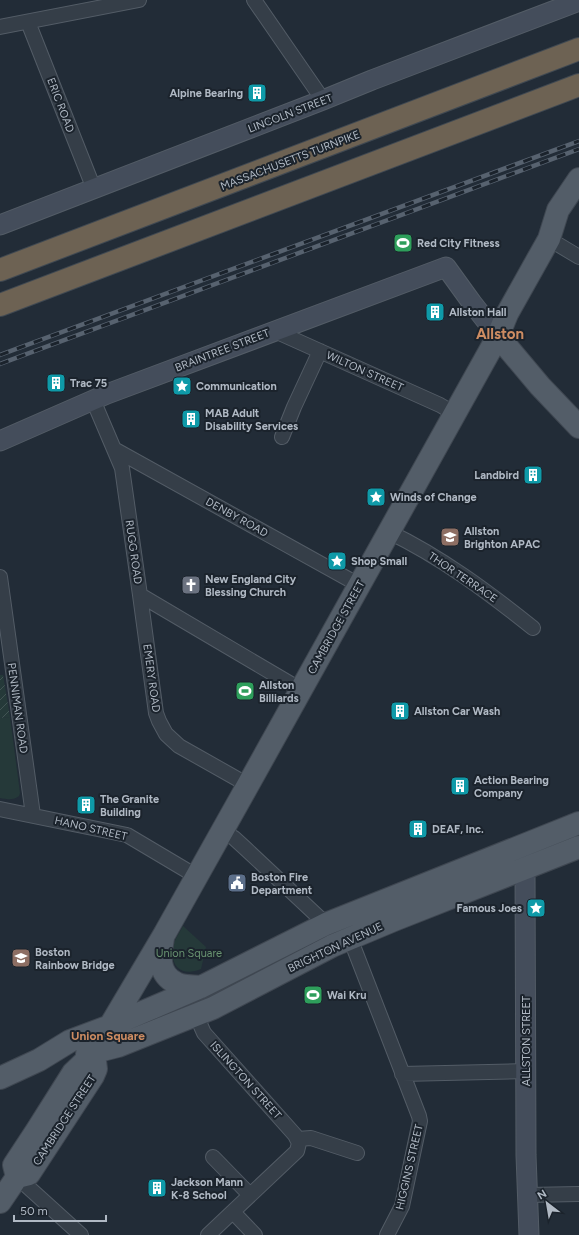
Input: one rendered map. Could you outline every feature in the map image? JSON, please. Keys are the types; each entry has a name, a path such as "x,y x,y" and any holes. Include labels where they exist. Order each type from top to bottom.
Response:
{"highway":[{"name":"MASSACHUSETTS TURNPIKE","path":"0,270 579,49"},
{"path":"0,305 579,85"}],"main road":[{"name":"CAMBRIDGE STREET","path":"17,1177 14,1165 21,1152 37,1130 73,1073 94,1052 165,933 498,336 507,314 549,239 558,210 579,179"},
{"name":"CAMBRIDGE STREET","path":"549,239 570,219 579,206"},
{"path":"498,336 540,386 579,427"},
{"name":"BRIGHTON AVENUE","path":"1,1077 118,1046 196,1015 234,998 292,966 521,858 579,824"},
{"name":"BRIGHTON AVENUE","path":"1,1077 39,1060 70,1041 110,1026 201,987 326,924 521,858 579,847"},
{"path":"165,933 160,955 163,969 170,979 176,983 185,986 201,987"},
{"name":"CAMBRIDGE STREET","path":"0,1202 17,1177 28,1174 93,1076 96,1069 94,1052"}],"street":[{"path":"0,27 139,0"},
{"path":"254,0 323,100"},
{"name":"LINCOLN STREET","path":"0,225 579,1"},
{"name":"ERIC ROAD","path":"28,22 94,189"},
{"path":"549,239 579,257"},
{"name":"BRAINTREE STREET","path":"0,441 93,400 446,267 498,336"},
{"name":"WILTON STREET","path":"275,331 440,405 455,414"},
{"path":"282,438 294,407 320,351"},
{"name":"RUGG ROAD","path":"93,400 122,468 140,595 301,690"},
{"name":"DENBY ROAD","path":"114,449 360,585"},
{"name":"THOR TERRACE","path":"389,532 402,538 473,582 533,628"},
{"name":"PENNIMAN ROAD","path":"0,577 33,815"},
{"name":"EMERY ROAD","path":"140,595 156,713 166,734 179,746 248,785"},
{"name":"HANO STREET","path":"0,809 127,834 196,876"},
{"path":"222,831 234,838 326,924"},
{"name":"ALLSTON STREET","path":"521,858 528,1235"},
{"name":"HIGGINS STREET","path":"350,938 420,1121 402,1206 387,1235"},
{"name":"ISLINGTON STREET","path":"196,1015 204,1032 298,1141"},
{"path":"402,1074 526,1071"},
{"path":"208,1235 297,1151 298,1141 311,1138 357,1153"},
{"path":"213,1157 250,1196"},
{"path":"17,1177 81,1235"},
{"path":"527,1195 579,1194"},
{"path":"233,1212 255,1235"}],"green space":[{"path":"0,675 3,675 10,717 0,718"},
{"path":"10,717 20,793 17,798 14,799 0,798 0,718"},
{"name":"Union Square","path":"183,926 206,947 201,969 187,972 177,967 174,963 174,943"}],"railway":[{"path":"0,355 579,141"},
{"path":"0,364 579,149"}],"place":[{"name":"Alpine Bearing","path":"257,93"},
{"name":"Red City Fitness","path":"403,243"},
{"name":"Allston Hall","path":"435,312"},
{"name":"Trac 75","path":"56,383"},
{"name":"Communication","path":"182,386"},
{"name":"MAB Adult Disability Services","path":"191,419"},
{"name":"Landbird","path":"533,475"},
{"name":"Winds of Change","path":"376,497"},
{"name":"Allston Brighton APAC","path":"450,537"},
{"name":"Shop Small","path":"337,561"},
{"name":"New England City Blessing Church","path":"191,585"},
{"name":"Allston Billiards","path":"245,691"},
{"name":"Allston Car Wash","path":"400,711"},
{"name":"Action Bearing Company","path":"460,786"},
{"name":"The Granite Building","path":"86,805"},
{"name":"DEAF, Inc.","path":"418,829"},
{"name":"Boston Fire Department","path":"237,883"},
{"name":"Famous Joes","path":"536,908"},
{"name":"Boston Rainbow Bridge","path":"21,958"},
{"name":"Wai Kru","path":"313,995"},
{"name":"Jackson Mann K-8 School","path":"157,1188"}],"district":[{"name":"Allston","path":"500,334"},
{"name":"Union Square","path":"108,1036"}]}
